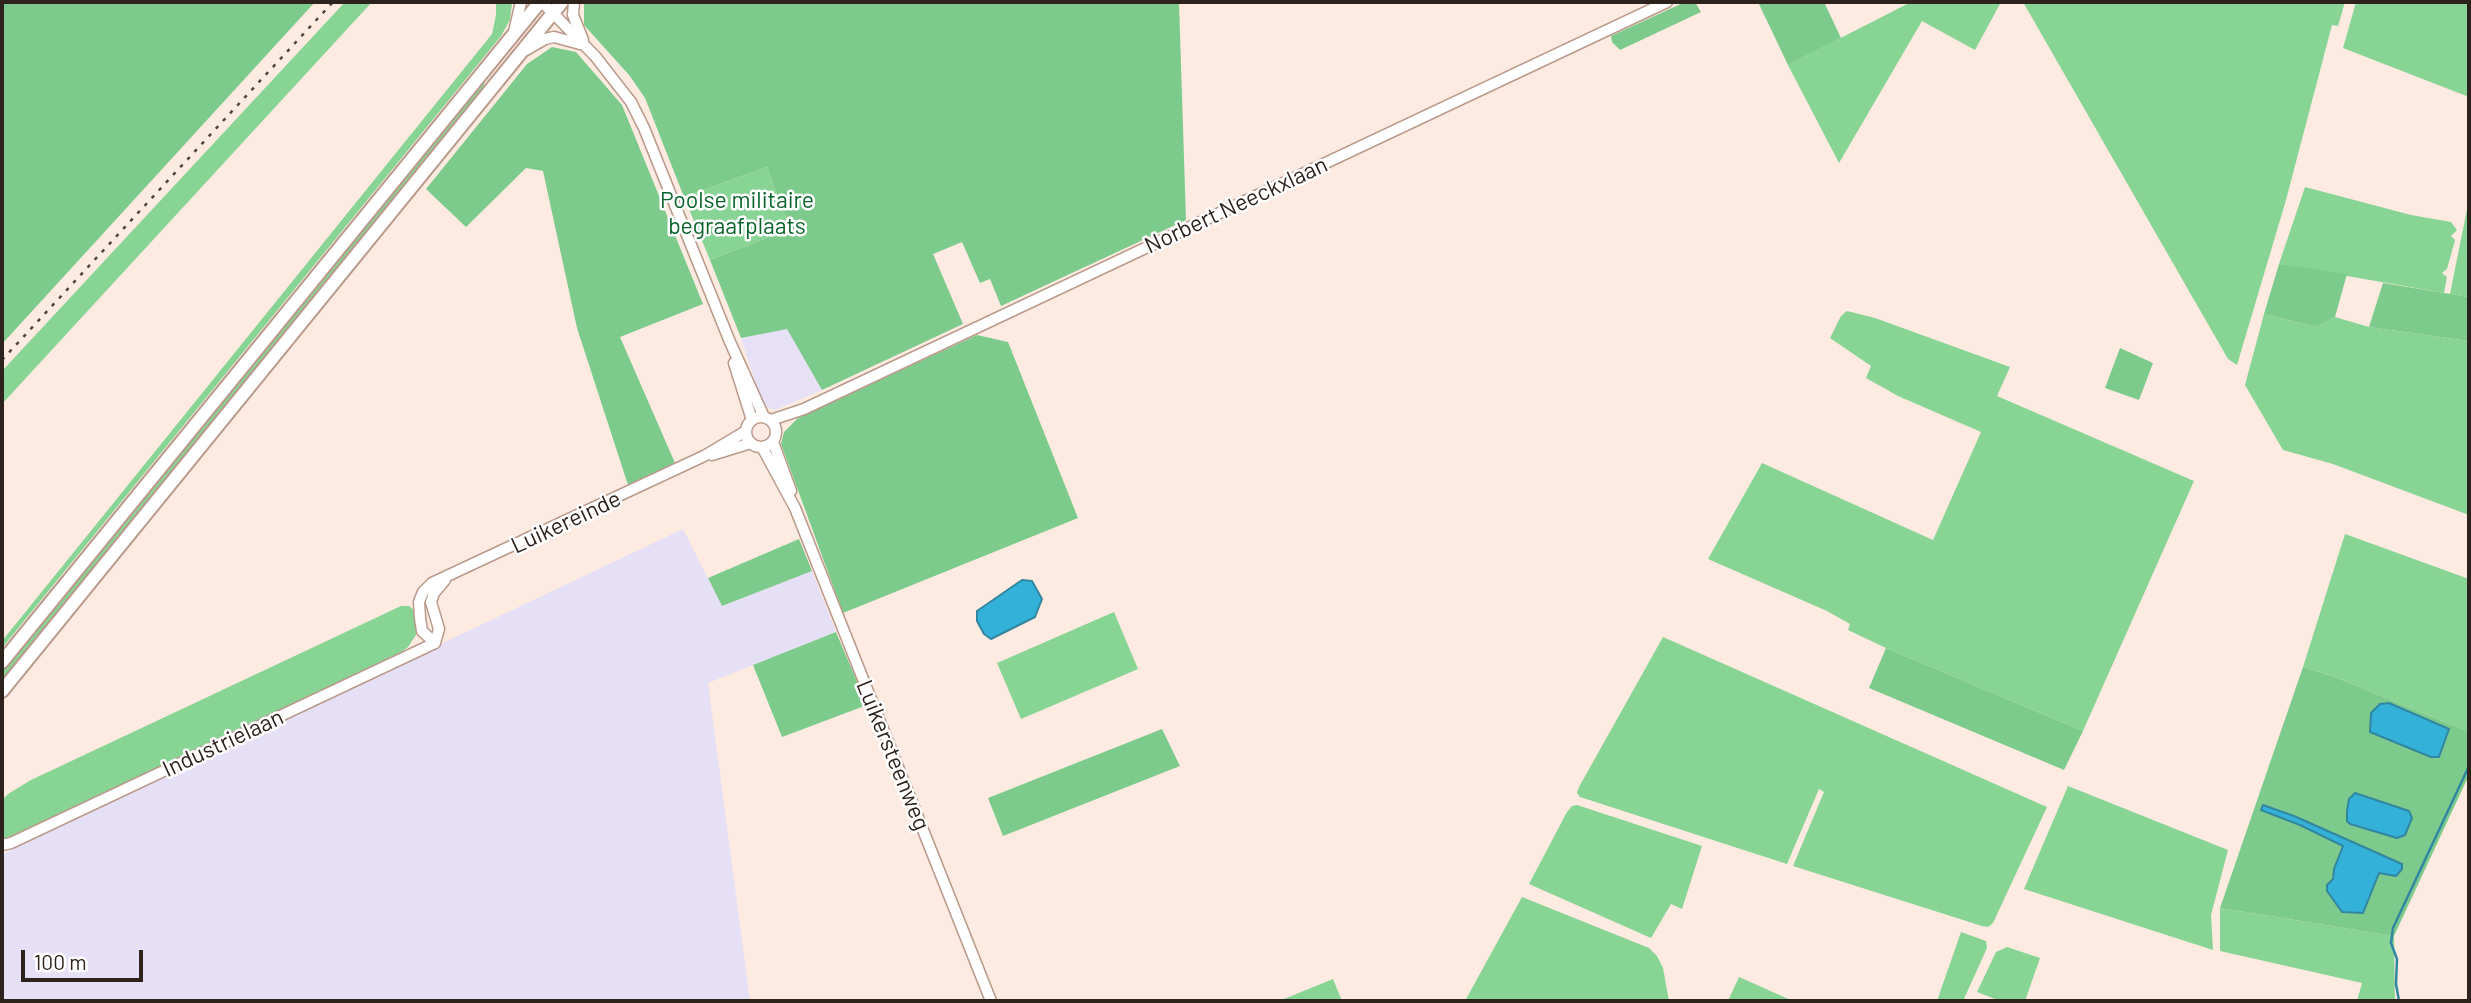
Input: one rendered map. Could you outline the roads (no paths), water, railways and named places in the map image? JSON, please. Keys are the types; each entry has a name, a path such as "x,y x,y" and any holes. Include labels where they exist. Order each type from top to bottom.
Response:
{"highway":[{"path":"2,662 541,2"},
{"path":"2,691 562,2"}],"main road":[{"path":"513,34 521,2"},
{"path":"541,2 586,47 623,90 644,128 730,342 768,419 777,430 773,442 762,447 751,443 704,456"},
{"path":"574,2 574,20 586,47"},
{"name":"Norbert Neeckxlaan","path":"768,419 804,409 1667,2"},
{"path":"519,54 545,39 554,37 586,47"},
{"path":"704,456 746,431 752,420 730,342"},
{"name":"Norbert Neeckxlaan","path":"777,430 804,409"},
{"path":"752,420 768,419"},
{"path":"746,431 751,443"},
{"name":"Luikersteenweg","path":"773,442 795,508 991,1001"},
{"name":"Luikersteenweg","path":"762,447 795,508"},
{"name":"Luikereinde","path":"435,643 422,631 419,603 423,592 432,583 704,456"},
{"path":"435,643 439,629 431,602 434,593 449,577"},
{"name":"Industrielaan","path":"5,846 435,643"}],"water":[{"path":"1022,580 1032,581 1042,599 1035,617 991,639 984,634 977,621 977,611"},
{"path":"2389,703 2449,729 2439,757 2431,757 2370,732 2371,713 2380,704"},
{"path":"2355,793 2409,811 2412,818 2405,835 2397,838 2350,824 2347,821 2347,811 2349,799"},
{"path":"2263,805 2402,864 2402,869 2396,876 2379,873 2363,913 2342,912 2327,891 2327,885 2333,879 2343,846 2261,810"}],"waterway":[{"path":"2399,1001 2396,984 2397,959 2391,943 2393,928 2469,766"}],"railway":[{"path":"2,360 333,2"}],"park label":[{"name":"Poolse militaire begraafplaats","path":"737,213"}]}
